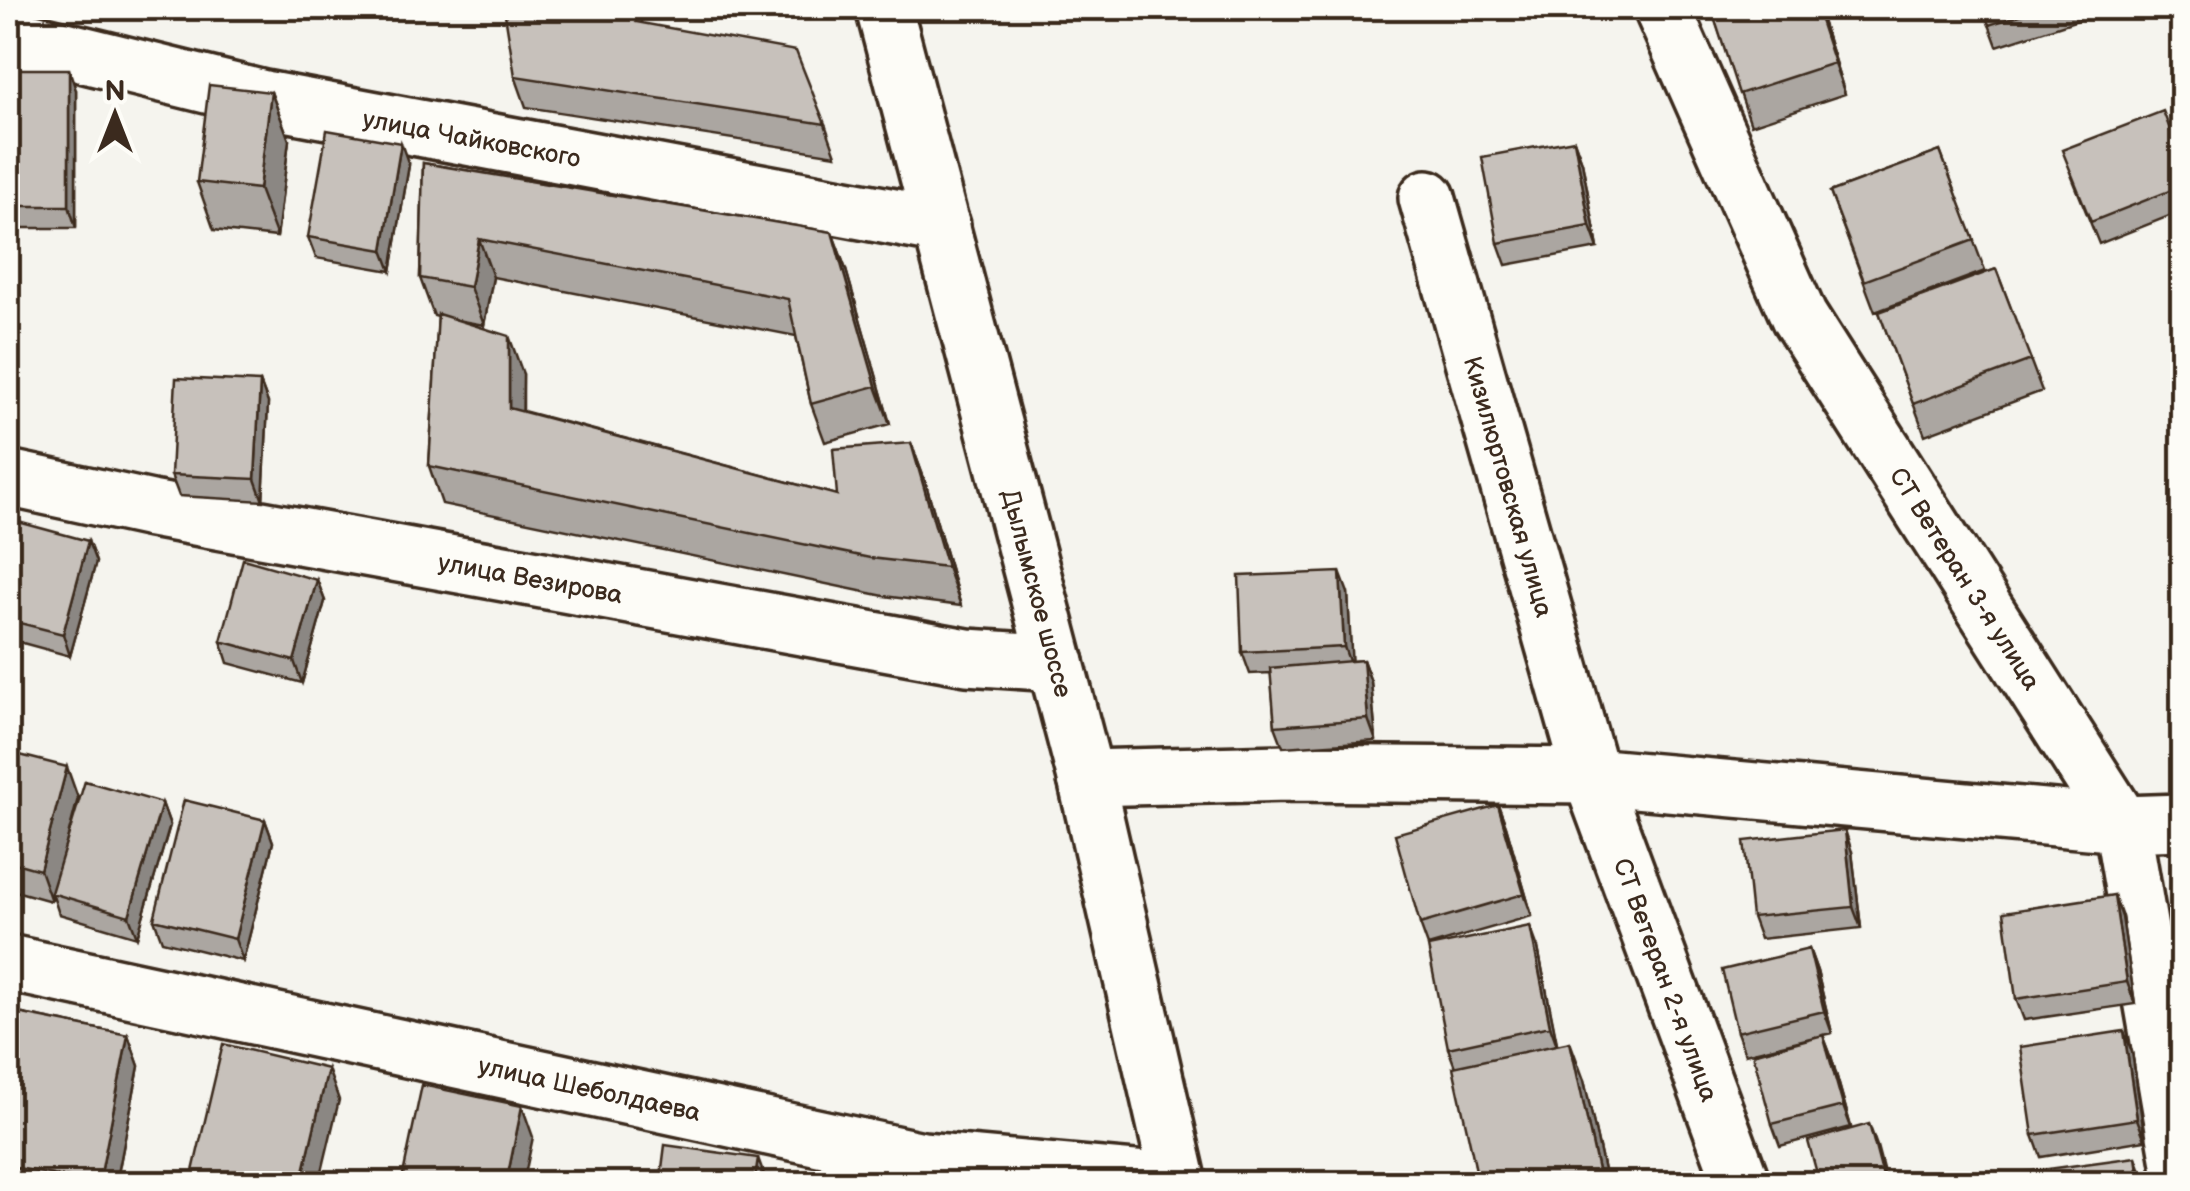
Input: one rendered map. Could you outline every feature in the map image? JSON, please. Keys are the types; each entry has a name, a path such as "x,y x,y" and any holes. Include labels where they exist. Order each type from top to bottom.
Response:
{"street":[{"name":"Дылымское шоссе","path":"884,8 1086,778 1179,1183"},
{"name":"СТ Ветеран 3-я улица","path":"1662,8 1799,317 2122,824 2182,1175"},
{"name":"улица Чайковского","path":"8,36 264,98 942,226"},
{"name":"Кизилюртовская улица","path":"1427,198 1591,776"},
{"name":"улица Везирова","path":"8,478 190,516 967,657 1056,664"},
{"path":"1086,778 1288,774 1591,776 2122,824 2182,822"},
{"name":"СТ Ветеран 2-я улица","path":"1591,776 1742,1184"},
{"name":"улица Шеболдаева","path":"8,964 922,1160 1179,1183"}],"building":[{"path":"504,8 633,8 636,22 796,51 825,124 515,76"},
{"path":"1711,8 1816,8 1834,63 1739,94"},
{"path":"1983,8 2042,8 1989,25"},
{"path":"8,69 69,69 69,206 8,206"},
{"path":"209,85 271,92 259,189 197,182"},
{"path":"2163,111 2182,161 2182,186 2091,222 2062,150"},
{"path":"327,130 401,143 383,250 308,237"},
{"path":"1574,140 1590,226 1498,243 1482,157"},
{"path":"1940,151 1974,240 1864,281 1830,192"},
{"path":"423,163 832,232 876,386 811,404 788,299 479,239 470,287 420,278"},
{"path":"1996,269 2031,360 1913,404 1879,312"},
{"path":"438,314 509,336 509,408 837,495 833,449 911,443 947,567 870,558 429,466"},
{"path":"176,378 260,382 255,479 171,475"},
{"path":"11,520 88,541 63,634 8,620"},
{"path":"243,559 317,580 294,661 221,641"},
{"path":"1340,572 1344,647 1242,652 1239,576"},
{"path":"1363,660 1368,719 1275,726 1270,668"},
{"path":"8,752 67,767 40,870 8,861"},
{"path":"85,781 162,803 129,916 51,893"},
{"path":"184,800 265,820 235,939 154,919"},
{"path":"1498,805 1524,894 1420,924 1395,834"},
{"path":"1845,830 1853,907 1752,917 1744,841"},
{"path":"2114,895 2127,982 2016,999 2004,912"},
{"path":"1530,926 1550,1026 1448,1048 1428,947"},
{"path":"1809,949 1824,1011 1737,1032 1722,970"},
{"path":"8,1011 128,1035 99,1184 8,1166"},
{"path":"2124,1031 2137,1119 2033,1135 2020,1047"},
{"path":"1823,1035 1843,1106 1772,1124 1753,1054"},
{"path":"1570,1042 1601,1184 1479,1184 1453,1067"},
{"path":"223,1044 328,1069 301,1184 190,1184"},
{"path":"422,1085 522,1106 506,1184 401,1184"},
{"path":"1869,1124 1885,1184 1820,1184 1808,1141"},
{"path":"665,1145 758,1158 754,1184 660,1184"},
{"path":"2136,1157 2140,1184 2027,1184 2026,1172"}]}
